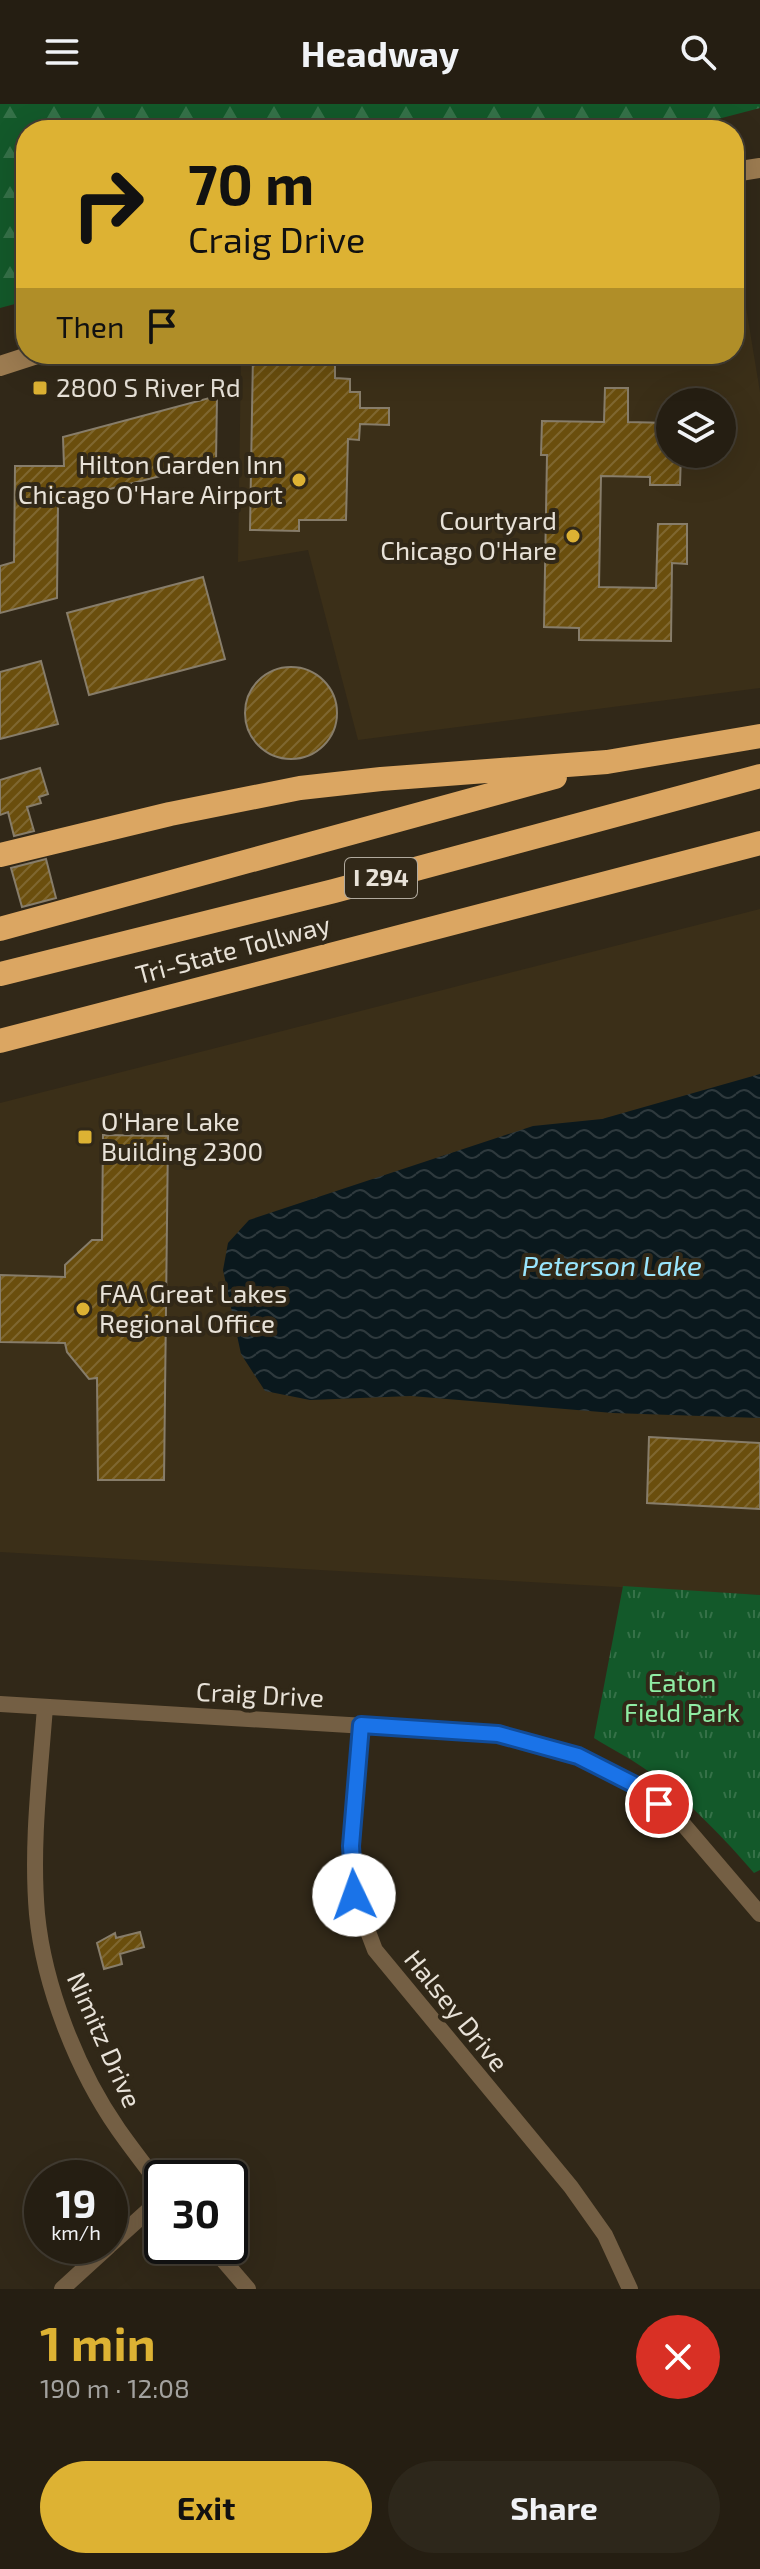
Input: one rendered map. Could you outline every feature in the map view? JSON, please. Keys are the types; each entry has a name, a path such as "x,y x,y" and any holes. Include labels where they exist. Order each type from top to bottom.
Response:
{"highway":[{"path":"0,855 170,814 300,788 607,762 760,736"},
{"path":"0,929 607,762"},
{"name":"Tri-State Tollway","path":"0,974 334,891 760,776"},
{"name":"Tri-State Tollway","path":"0,1041 760,843"}],"street":[{"name":"Craig Drive","path":"0,1704 498,1734 578,1756 635,1785 683,1824 754,1894 760,1914"},
{"name":"Nimitz Drive","path":"45,1707 35,1856 37,1915 48,1976 66,2028 88,2077 116,2127 144,2164"},
{"name":"Halsey Drive","path":"361,1725 351,1846 353,1883 354,1895 375,1950 571,2187 605,2235 630,2289"},
{"path":"128,2229 144,2215"},
{"path":"62,2289 90,2264"},
{"path":"226,2264 248,2289"}],"shaded area":[{"path":"744,295 760,392 760,688 358,740 308,550 238,562 241,364 744,364"},
{"path":"760,909 760,1595 0,1552 0,1103"}],"green space":[{"path":"0,104 760,104 760,108 714,120 16,120 16,304 0,308"},
{"name":"Eaton Field Park","path":"623,1586 760,1595 760,1870 754,1873 706,1821 666,1785 594,1738"}],"water":[{"name":"Peterson Lake","path":"760,1074 760,1418 613,1413 411,1396 310,1400 265,1391 241,1354 223,1270 228,1243 249,1220 533,1126 602,1119"}],"building":[{"name":"Hilton Garden Inn Chicago O'Hare Airport","path":"253,364 335,364 335,378 350,379 350,392 360,392 360,408 389,408 389,425 360,424 359,440 348,439 346,520 299,520 299,531 250,530"},
{"name":"Courtyard Chicago O'Hare","path":"605,388 628,388 628,422 656,423 656,468 681,468 680,485 650,485 650,477 601,476 599,587 656,588 658,524 687,524 687,564 672,563 671,641 579,640 579,628 544,627 547,455 541,455 542,421 604,422"},
{"path":"217,396 216,462 58,502 57,598 0,613 0,566 14,562 15,466 64,466 63,437"},
{"path":"203,577 225,659 89,695 67,613"},
{"path":"41,661 58,724 0,739 0,672"},
{"path":"291,667 308,671 323,681 333,696 337,713 333,730 323,745 308,755 291,759 274,755 259,745 249,730 245,713 249,696 259,681 274,671"},
{"path":"40,768 48,794 39,797 41,803 27,807 34,831 14,836 8,812 0,815 0,780"},
{"path":"46,859 56,898 22,907 11,868"},
{"name":"FAA Great Lakes Regional Office","path":"103,1135 168,1136 164,1480 98,1480 97,1378 89,1379 67,1352 65,1343 0,1342 0,1275 65,1277 65,1265 92,1240 102,1240"},
{"path":"649,1437 760,1443 760,1509 647,1503"},
{"path":"140,1932 144,1947 120,1954 122,1964 104,1969 97,1943 115,1933 116,1938"}],"place":[{"name":"2800 S River Rd","path":"40,388"},
{"name":"Hilton Garden Inn Chicago O'Hare Airport","path":"299,480"},
{"name":"Courtyard Chicago O'Hare","path":"573,536"},
{"name":"O'Hare Lake Building 2300","path":"85,1137"},
{"name":"FAA Great Lakes Regional Office","path":"83,1309"}],"route":[{"path":"354,1895 351,1846 361,1725 498,1734 578,1756 635,1785 659,1804"}]}
